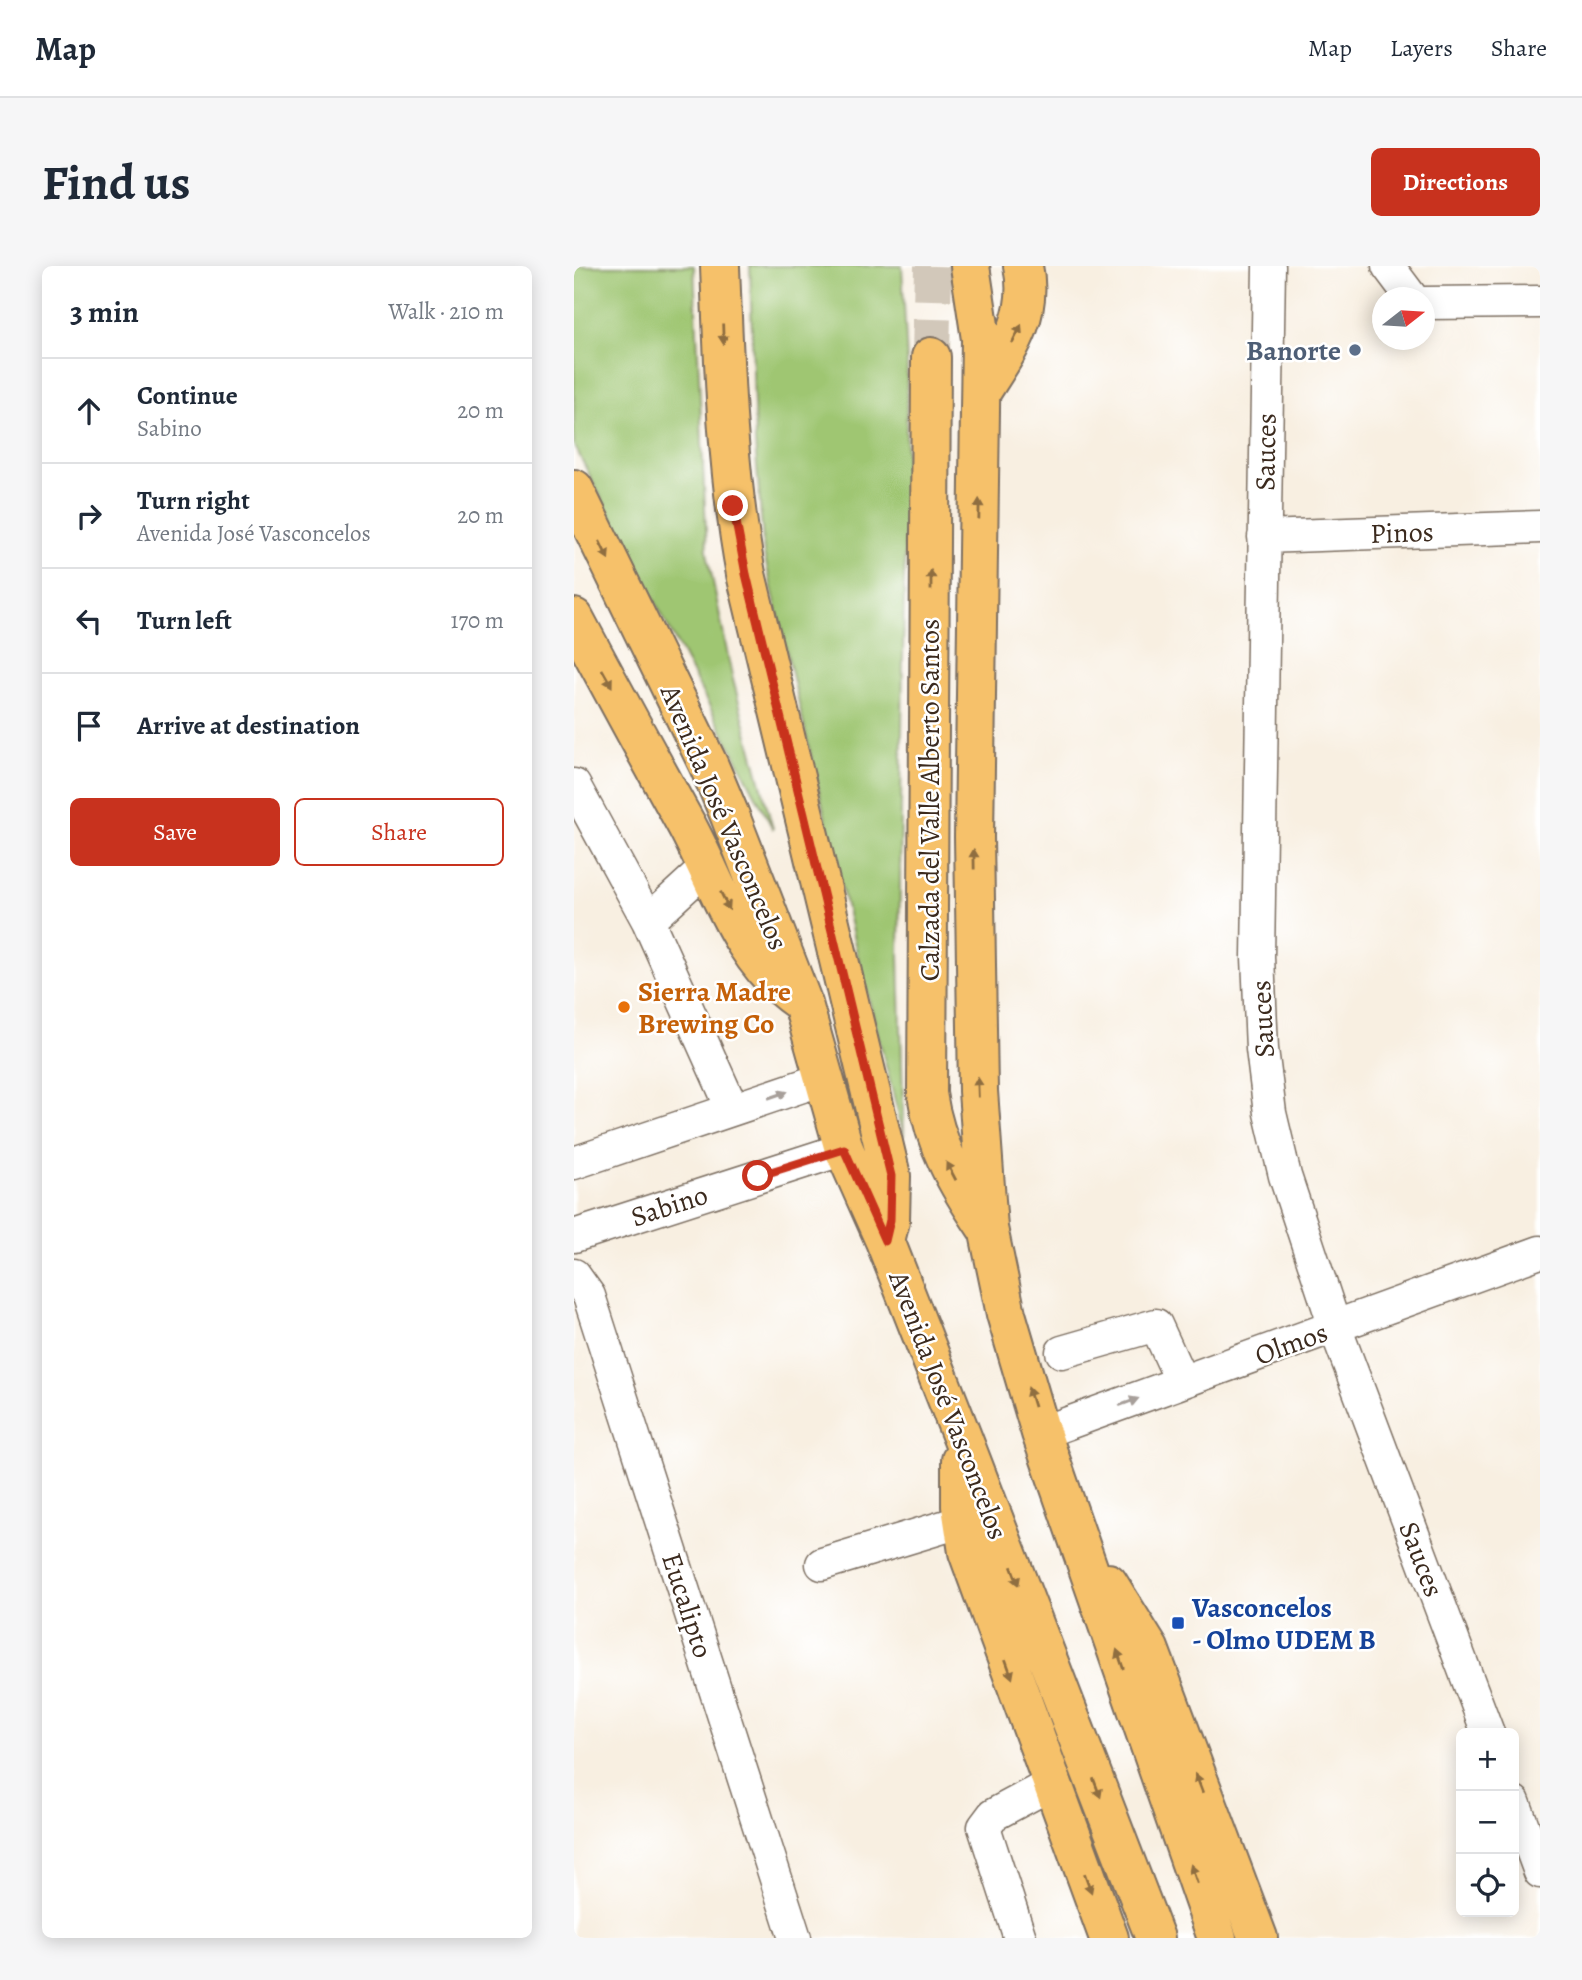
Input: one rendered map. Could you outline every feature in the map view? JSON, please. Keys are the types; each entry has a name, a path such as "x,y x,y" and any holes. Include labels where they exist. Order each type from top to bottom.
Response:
{"main road":[{"path":"720,266 727,447 733,506 746,574 891,1176 890,1220 885,1241"},
{"path":"970,266 981,338 974,836 978,1091 988,1228 1006,1314 1041,1433 1217,1938"},
{"path":"981,392 1016,337 1024,318 1027,294 1023,266"},
{"name":"Calzada del Valle Alberto Santos","path":"932,357 927,1094 932,1124 951,1174 988,1228"},
{"name":"Avenida José Vasconcelos","path":"574,489 709,766 803,1004 844,1149 885,1241 1155,1938"},
{"path":"574,618 708,866 754,960 782,989 803,1004"},
{"path":"962,1437 963,1521 968,1552 1109,1938"},
{"path":"1085,1560 1123,1604 1149,1649 1258,1938"}],"street":[{"name":"Sauces","path":"1269,266 1258,957 1262,1049 1269,1113 1285,1176 1335,1326 1486,1728"},
{"path":"1388,266 1404,287"},
{"path":"1435,303 1540,302"},
{"name":"Pinos","path":"1264,537 1540,527"},
{"path":"574,785 648,921 732,1108"},
{"path":"648,921 708,866"},
{"path":"574,1163 823,1079"},
{"name":"Sabino","path":"574,1236 844,1149"},
{"name":"Olmos","path":"1041,1433 1540,1252"},
{"name":"Eucalipto","path":"574,1275 589,1297 795,1938"},
{"path":"1062,1352 1153,1324 1159,1327 1171,1363 1182,1382"},
{"path":"822,1564 963,1521"},
{"path":"1020,1938 985,1827 993,1815 1051,1784"},
{"path":"1519,1815 1540,1872"}],"green space":[{"path":"574,266 694,266 707,552 732,676 773,829 574,445"},
{"path":"750,266 902,266 907,362 899,956 904,1136 858,957 764,554 755,442"}],"tunnel":[{"path":"931,357 933,266"}],"place":[{"name":"Banorte","path":"1355,350"},
{"name":"Sierra Madre Brewing Co","path":"624,1007"},
{"name":"Vasconcelos - Olmo UDEM B","path":"1178,1623"}],"route":[{"path":"733,506 746,574 891,1176 890,1220 885,1241 844,1149 758,1176"}]}
